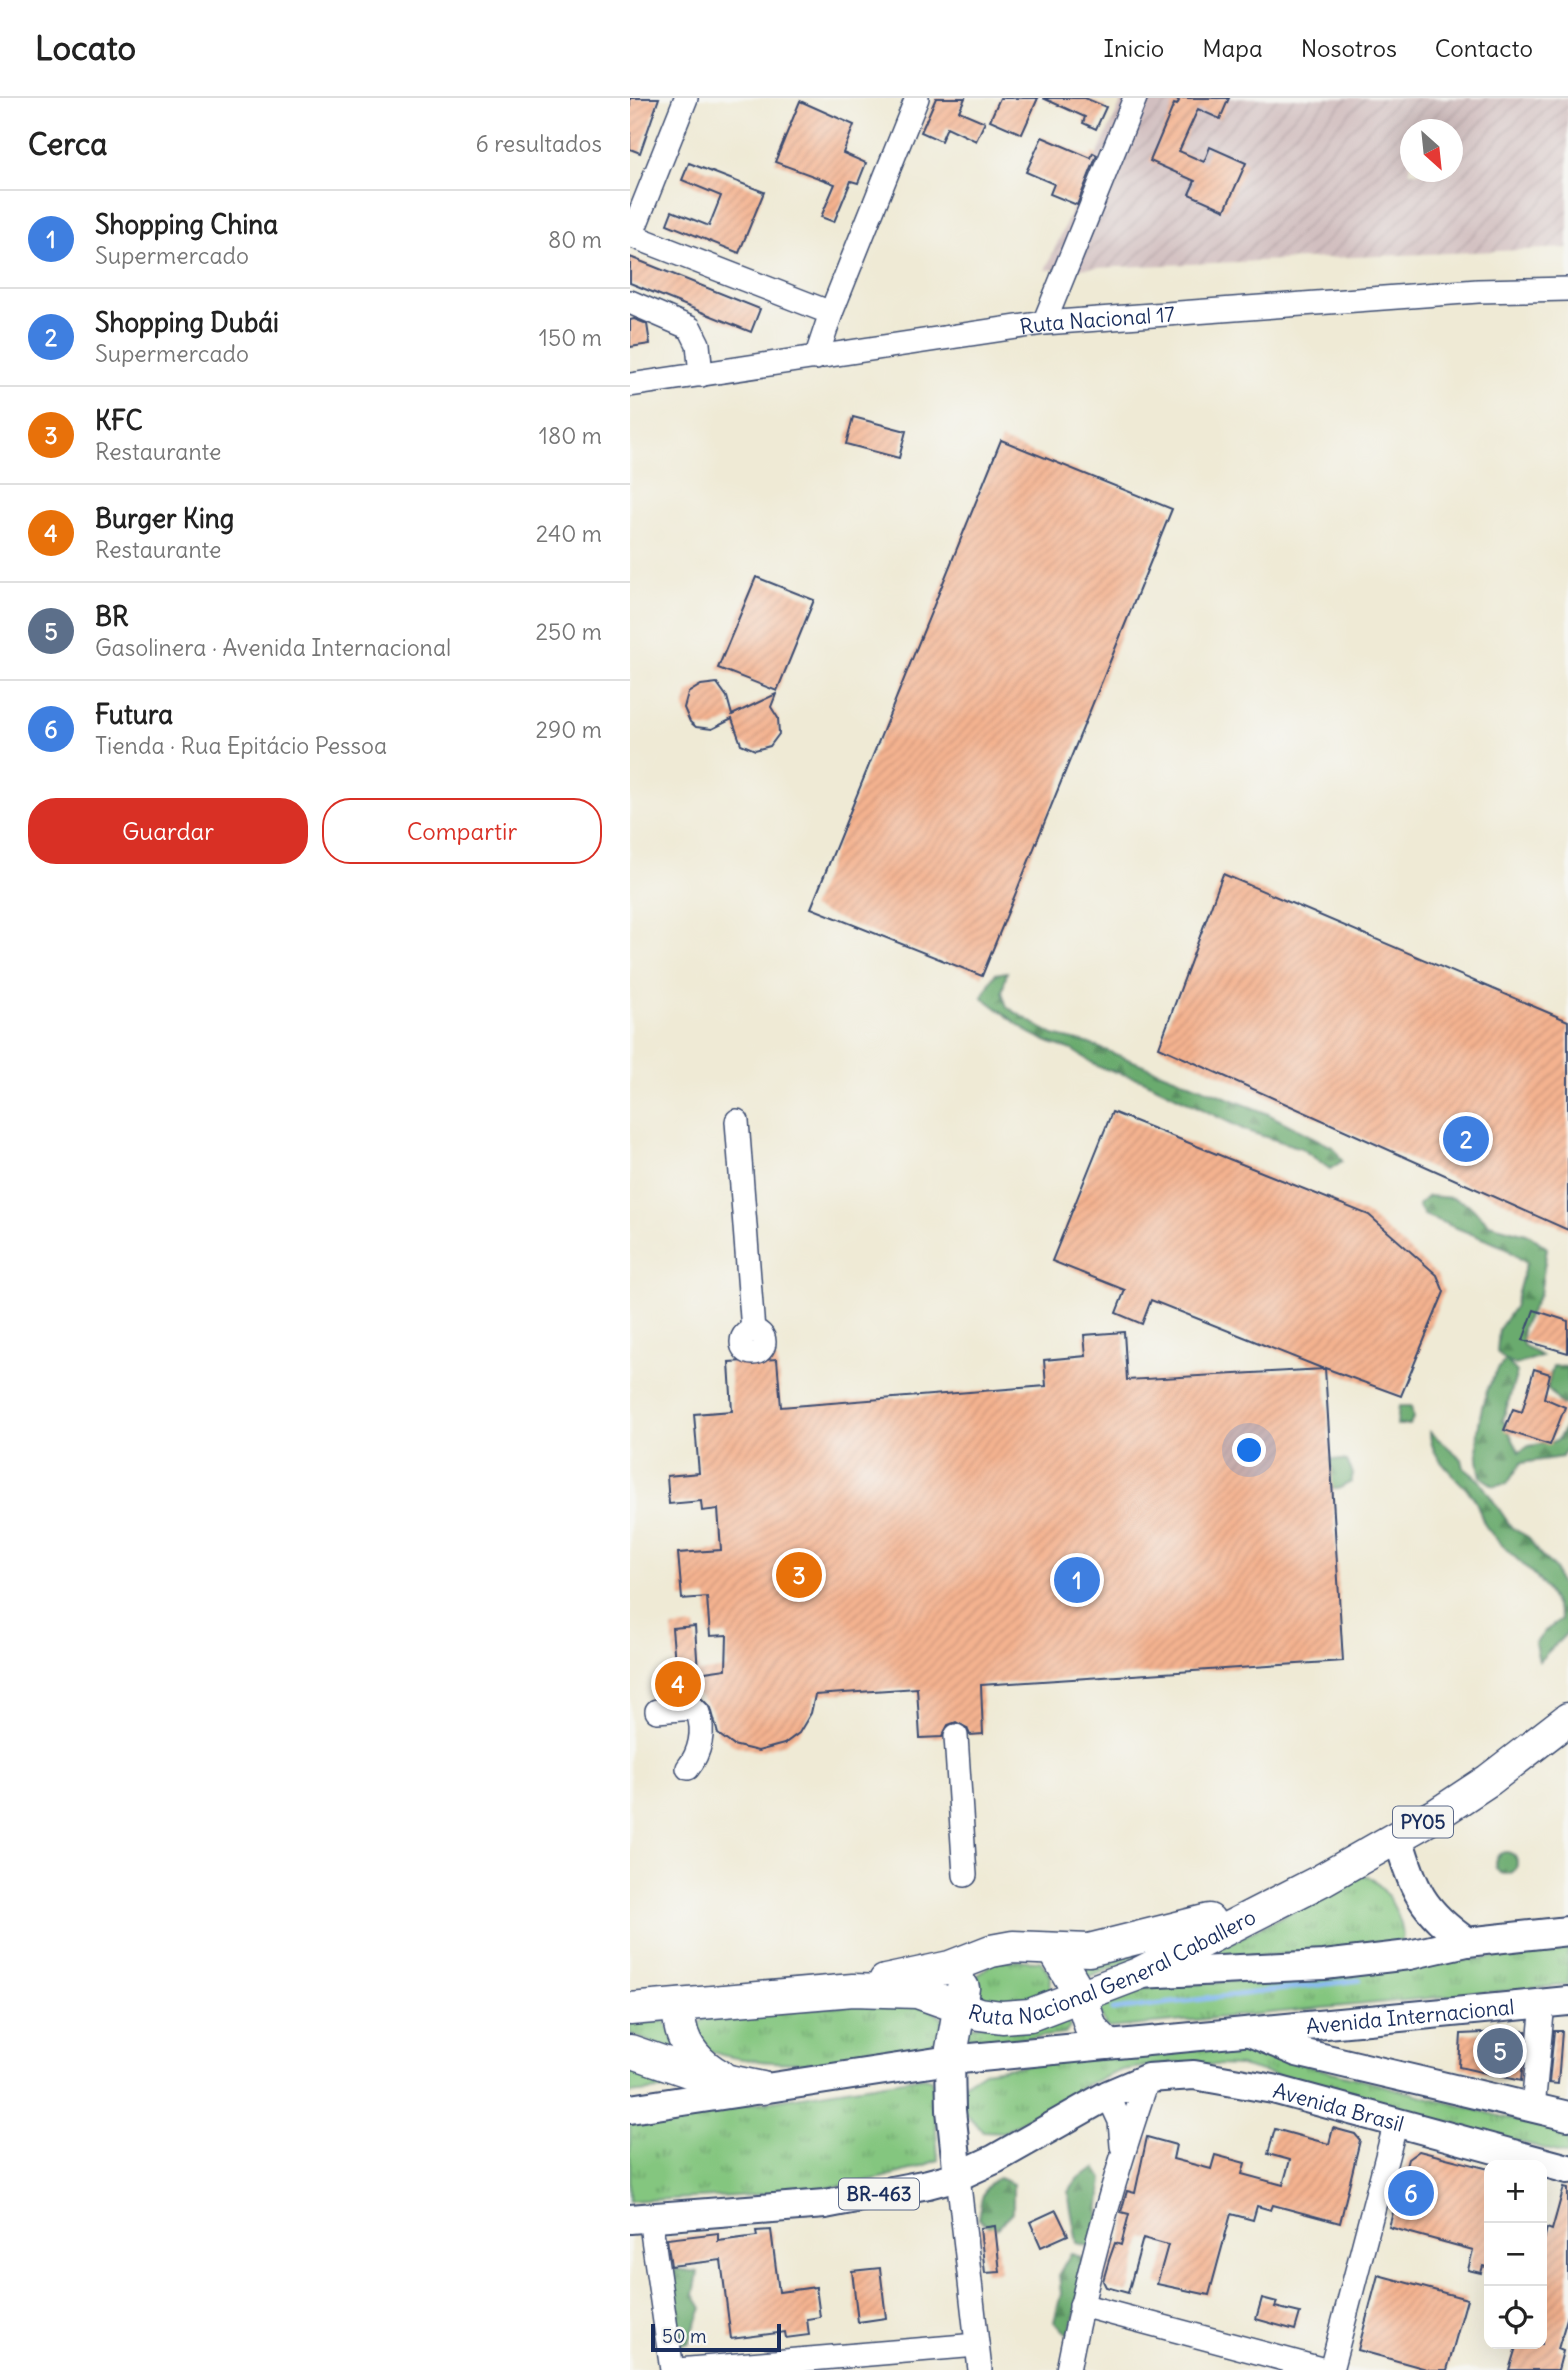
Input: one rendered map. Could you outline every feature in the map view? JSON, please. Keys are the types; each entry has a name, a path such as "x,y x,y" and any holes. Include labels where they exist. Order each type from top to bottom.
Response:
{"highway":[{"name":"Ruta Nacional General Caballero","path":"853,1990 917,1992 957,2007 1002,2017 1030,2015 1081,1996 1138,1974 1398,1837 1489,1780 1563,1722"},
{"name":"Ruta Nacional General Caballero","path":"853,1990 950,1967 974,1957 1013,1947 1089,1950 1189,1927 1236,1910 1266,1908"},
{"path":"1054,1950 1081,1996 1091,2028 1106,2043"},
{"path":"950,2060 957,2007 974,1957"},
{"path":"630,2009 853,1990"},
{"path":"680,2005 677,2025 685,2043 698,2059 730,2082"},
{"path":"630,2051 671,2066 762,2088"}],"main road":[{"path":"1398,1837 1421,1899 1437,1921 1466,1942"},
{"path":"1138,1974 1324,1965 1409,1955 1466,1942 1568,1931"},
{"name":"Avenida Internacional","path":"630,2109 950,2060 1556,2002"},
{"name":"Avenida Brasil","path":"1250,2032 1297,2052 1568,2116"},
{"path":"950,2060 958,2175"},
{"name":"Avenida Brasil","path":"1108,2095 1148,2078 1194,2075 1226,2079 1568,2169"},
{"name":"BR-463","path":"640,2219 825,2204 958,2175 1013,2150 1108,2095"},
{"path":"953,2127 974,2146 1013,2150"}],"street":[{"path":"686,98 630,235 831,313"},
{"path":"816,359 831,313 918,98"},
{"path":"1044,323 1135,98"},
{"name":"Ruta Nacional 17","path":"630,385 1044,323 1478,290 1568,289"},
{"path":"630,302 690,328 698,344 701,375"},
{"path":"737,1121 754,1348"},
{"path":"657,1711 693,1708 698,1713 699,1745 696,1757 688,1768"},
{"path":"956,1736 965,1875"},
{"path":"1533,2108 1556,2002"},
{"path":"1068,2370 1080,2305 1122,2152 1148,2078"},
{"path":"1108,2095 1120,2121 1122,2152"},
{"path":"1331,2370 1396,2122"},
{"path":"958,2175 980,2370"},
{"path":"640,2219 671,2370"},
{"path":"1080,2305 1325,2370"},
{"path":"678,2370 977,2345"}],"shaded area":[{"path":"1123,98 1568,98 1568,248 1045,270"}],"green space":[{"path":"1007,972 1002,992 1007,1007 1053,1035 1087,1043 1266,1113 1334,1148 1342,1161 1330,1169 1301,1148 1247,1131 1143,1080 1099,1067 1072,1050 1028,1032 982,997 995,974"},
{"path":"1428,1196 1453,1198 1468,1204 1489,1224 1530,1235 1547,1248 1540,1294 1522,1328 1523,1345 1541,1356 1516,1365 1506,1360 1517,1372 1503,1420 1519,1452 1529,1446 1557,1441 1568,1422 1568,1445 1562,1457 1521,1463 1507,1484 1494,1486 1481,1477 1478,1431 1489,1386 1505,1360 1497,1352 1499,1329 1514,1307 1526,1263 1504,1247 1424,1215 1418,1205"},
{"path":"1553,1366 1568,1367 1568,1403 1562,1405 1547,1388"},
{"path":"1399,1406 1411,1406 1413,1418 1410,1425 1397,1425"},
{"path":"1430,1432 1462,1459 1464,1468 1479,1480 1512,1528 1528,1537 1536,1550 1555,1569 1558,1580 1568,1593 1568,1632 1539,1661 1535,1644 1545,1631 1561,1620 1555,1604 1538,1579 1487,1528 1474,1498 1444,1466 1434,1450"},
{"path":"1331,1459 1347,1461 1353,1474 1351,1482 1338,1489 1329,1489 1325,1473"},
{"path":"1506,1852 1514,1855 1517,1863 1514,1871 1506,1874 1498,1871 1495,1863 1498,1855"},
{"path":"1363,1875 1378,1884 1392,1902 1401,1924 1402,1941 1373,1949 1197,1960"},
{"path":"1191,1935 1088,1978 1080,1965"},
{"path":"1568,1948 1568,1985 1110,2028 1105,2026 1099,2007 1102,2002 1140,1988 1391,1969"},
{"path":"996,1960 1040,1961 1051,1975 1050,1993 1029,2006 981,2000 975,1985 977,1976"},
{"path":"879,2003 923,2004 943,2018 938,2037 933,2043 911,2052 885,2057 784,2063 725,2056 707,2049 695,2026 707,2016"},
{"path":"1064,2011 1070,2027 1065,2034 971,2044 967,2043 962,2028"},
{"path":"665,2021 682,2055 630,2034 630,2022"},
{"path":"1212,2046 1240,2048 1568,2134 1568,2155 1240,2066 1171,2063 1122,2070 1088,2084 1004,2132 983,2131 964,2112 964,2084 984,2071 1135,2050"},
{"path":"630,2063 696,2086 630,2093"},
{"path":"923,2077 931,2079 933,2086 938,2160 864,2182 825,2188 630,2201 630,2123"},
{"path":"1096,2168 1103,2179 1095,2248 1077,2243 1068,2192 1078,2178"},
{"path":"999,2178 1013,2184 1013,2212 995,2230 978,2218 986,2189"},
{"path":"1071,2253 1090,2262 1069,2335 1054,2322 1061,2294 1059,2274"},
{"path":"677,2269 698,2272 694,2295 702,2308 688,2343 674,2345 671,2273"}],"building":[{"path":"630,98 659,98 640,153 630,149"},
{"path":"936,98 965,98 959,111 985,122 976,141 947,127 941,141 921,132"},
{"path":"1000,98 1038,98 1022,134 990,120"},
{"path":"1043,98 1085,98 1106,107 1096,129 1083,123 1085,117"},
{"path":"1173,98 1229,98 1220,119 1198,109 1179,151 1204,162 1210,147 1246,163 1225,210 1189,194 1195,181 1150,161 1174,104 1177,105 1179,101"},
{"path":"800,101 854,125 843,153 866,163 858,183 851,181 834,222 821,217 835,184 775,162"},
{"path":"1042,137 1091,158 1093,153 1097,155 1077,205 1050,194 1054,184 1026,172"},
{"path":"689,163 764,192 739,253 667,224 672,211 709,226 721,196 682,180"},
{"path":"630,257 760,309 751,332 630,283"},
{"path":"630,320 647,324 650,344 630,347"},
{"path":"853,417 906,431 899,458 846,444"},
{"path":"1001,440 1172,509 982,976 811,908"},
{"path":"756,577 814,600 777,691 718,668"},
{"path":"717,683 727,697 732,715 776,694 771,707 778,718 779,734 770,746 755,750 741,744 732,719 712,729 696,727 690,722 684,708 688,693 701,685"},
{"path":"1223,874 1568,1021 1568,1230 1159,1047"},
{"path":"1112,1112 1369,1215 1437,1275 1444,1292 1401,1396 1325,1368 1343,1661 981,1685 983,1734 970,1735 967,1728 956,1722 948,1725 942,1737 920,1738 917,1688 815,1695 811,1713 799,1733 784,1744 758,1751 733,1745 718,1734 711,1708 698,1695 659,1697 658,1676 676,1674 672,1628 695,1626 698,1673 726,1669 727,1635 710,1636 707,1597 682,1599 678,1553 721,1550 718,1509 702,1511 701,1501 669,1504 667,1476 699,1473 694,1414 732,1411 729,1362 777,1359 781,1407 1046,1386 1044,1360 1086,1356 1084,1335 1124,1332 1127,1380 1324,1369 1151,1300 1142,1324 1116,1313 1125,1290 1052,1261"},
{"path":"1534,1310 1568,1321 1568,1353 1523,1340"},
{"path":"1534,1369 1550,1374 1544,1398 1565,1407 1550,1445 1504,1430 1513,1409 1522,1412"},
{"path":"1526,2031 1521,2081 1459,2067 1461,2034"},
{"path":"1554,2031 1562,2031 1558,2084 1549,2083"},
{"path":"1333,2128 1355,2134 1360,2140 1340,2223 1273,2205 1271,2210 1257,2206 1253,2220 1231,2214 1209,2295 1157,2284 1168,2245 1143,2238 1128,2293 1106,2287 1103,2281 1109,2260 1115,2243 1121,2245 1129,2214 1121,2212 1127,2191 1135,2193 1147,2137 1176,2145 1173,2159 1211,2169 1215,2155 1245,2163 1242,2174 1283,2185 1290,2160 1268,2154 1275,2129 1329,2144"},
{"path":"1419,2151 1484,2168 1484,2266 1481,2273 1468,2270 1473,2250 1389,2227 1408,2159"},
{"path":"1564,2187 1568,2188 1568,2315 1558,2349 1563,2351 1558,2370 1509,2370 1515,2349 1547,2349 1547,2228 1552,2230"},
{"path":"1056,2210 1068,2235 1041,2247 1030,2222"},
{"path":"995,2226 1000,2272 985,2273 980,2228"},
{"path":"771,2230 779,2292 816,2287 820,2317 807,2319 809,2335 786,2338 785,2332 731,2339 721,2260 671,2266 667,2239 718,2233 718,2241 757,2236 756,2231"},
{"path":"880,2268 886,2318 858,2322 852,2271"},
{"path":"1378,2275 1467,2299 1447,2370 1430,2370 1358,2350"},
{"path":"1262,2298 1277,2302 1275,2307 1300,2313 1295,2330 1256,2319"}],"waterway":[{"path":"1113,2010 1360,1980"}],"place":[{"name":"Shopping Dubái","path":"1466,1139"},
{"name":"KFC","path":"799,1575"},
{"name":"Shopping China","path":"1077,1580"},
{"name":"Burger King","path":"678,1684"},
{"name":"BR","path":"1500,2051"},
{"name":"Futura","path":"1411,2193"}]}
